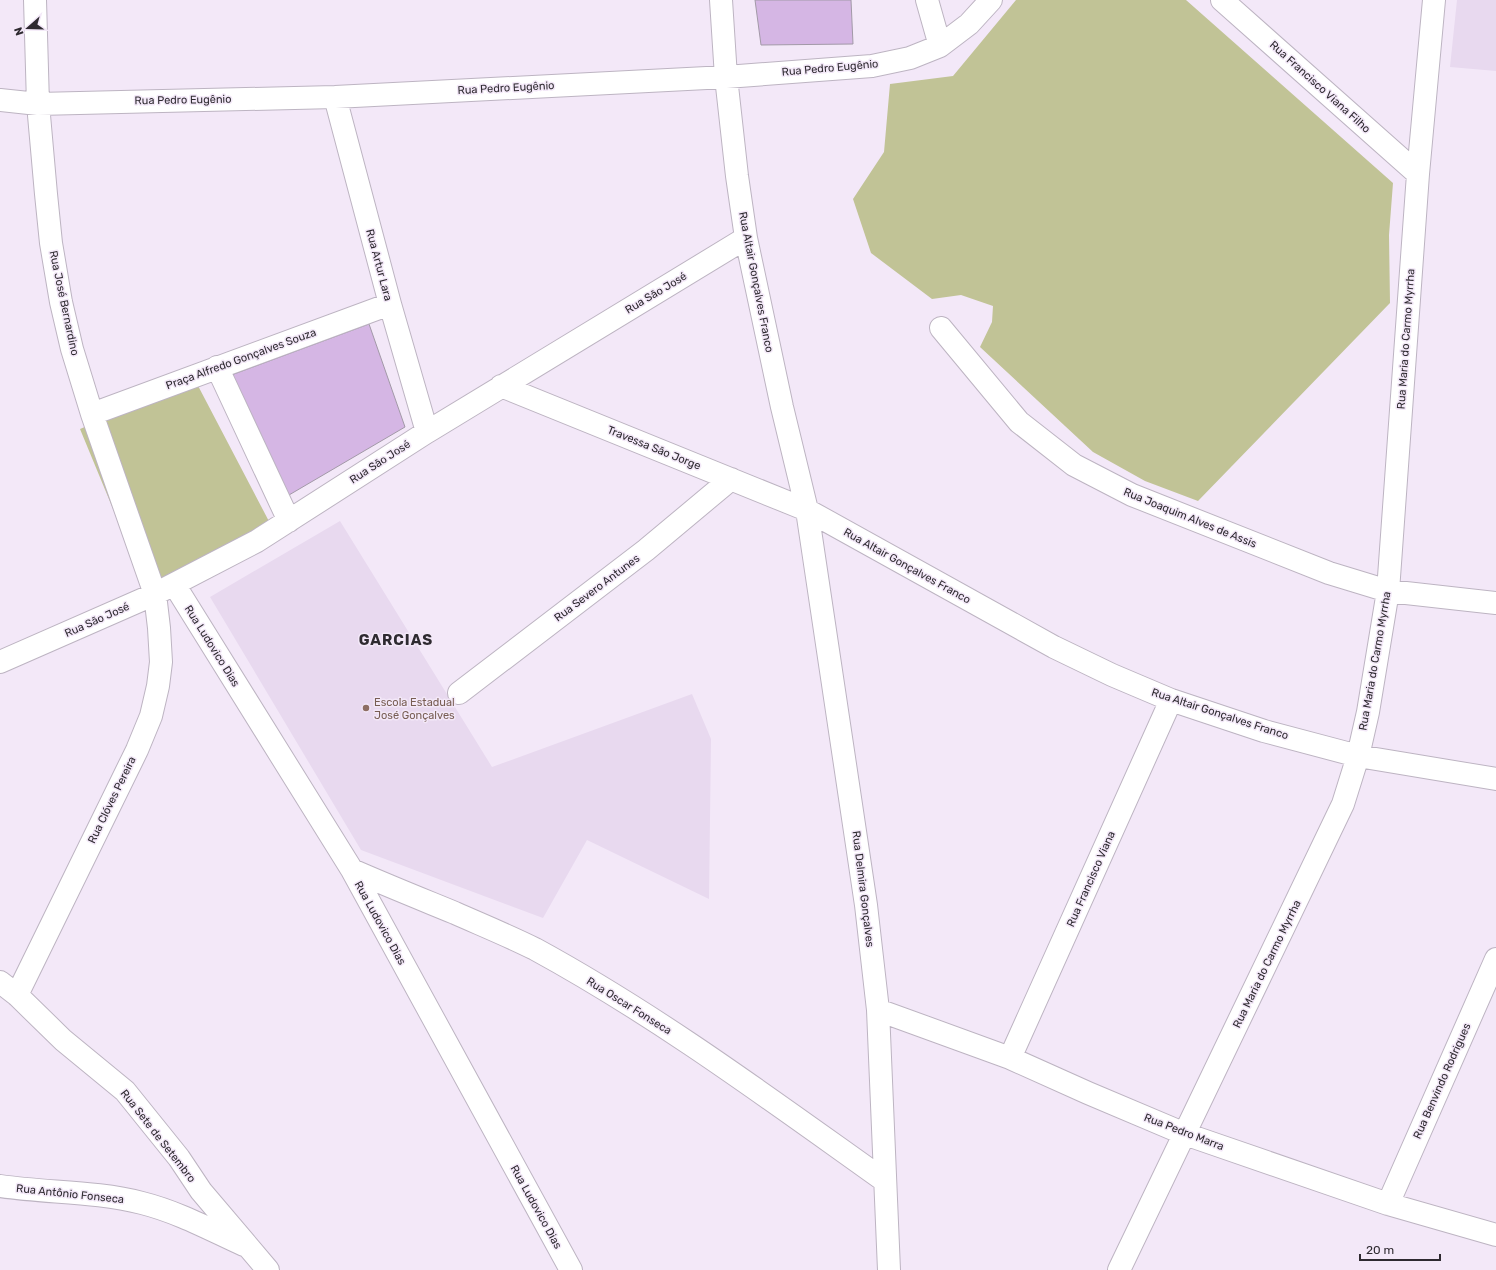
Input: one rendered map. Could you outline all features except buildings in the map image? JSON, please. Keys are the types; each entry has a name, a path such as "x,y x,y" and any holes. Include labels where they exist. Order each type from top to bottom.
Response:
{"street":[{"name":"Rua José Bernardino","path":"35,0 38,104 51,243 61,302 72,349 92,414 155,594"},
{"name":"Rua Altair Gonçalves Franco","path":"721,0 726,77 737,176 746,238 782,407 807,510 1054,647 1112,675 1171,700 1264,731 1358,756 1496,779"},
{"path":"927,0 940,46"},
{"name":"Rua Pedro Eugênio","path":"0,100 38,104 335,97 726,77 872,66 910,58 940,46 969,24 991,0"},
{"name":"Rua Francisco Viana Filho","path":"1222,0 1418,174"},
{"name":"Rua Maria do Carmo Myrrha","path":"1119,1270 1343,804 1358,756 1368,712 1388,591 1418,174 1434,0"},
{"name":"Rua Artur Lara","path":"335,97 390,304 427,432"},
{"name":"Rua São José","path":"0,662 155,594 257,541 501,386 746,238"},
{"name":"Praça Alfredo Gonçalves Souza","path":"92,414 390,304"},
{"name":"Rua Joaquim Alves de Assis","path":"941,328 1019,422 1074,465 1132,495 1329,573 1388,591 1496,603"},
{"path":"217,367 289,521"},
{"name":"Travessa São Jorge","path":"501,386 807,510"},
{"name":"Rua Severo Antunes","path":"459,693 646,550 731,479"},
{"name":"Rua Delmira Gonçalves","path":"807,510 854,816 878,1010 889,1270"},
{"name":"Rua Ludovico Dias","path":"174,584 352,870 570,1270"},
{"name":"Rua Clóves Pereira","path":"9,988 137,750 151,716 158,686 161,662 155,594"},
{"name":"Rua Francisco Viana","path":"1010,1058 1171,700"},
{"name":"Rua Oscar Fonseca","path":"352,870 478,923 533,949 594,983 674,1033 885,1181"},
{"name":"Rua Benvindo Rodrigues","path":"1388,1204 1496,958"},
{"name":"Rua Sete de Setembro","path":"9,988 63,1040 125,1091 179,1158 201,1191 268,1270"},
{"name":"Rua Pedro Marra","path":"878,1010 1010,1058 1185,1134 1388,1204 1496,1235"},
{"name":"Rua Antônio Fonseca","path":"0,1186 26,1190 98,1195 143,1203 179,1215 250,1248"}],"shaded area":[{"path":"1457,0 1496,0 1496,71 1450,67"},
{"name":"Escola Estadual José Gonçalves","path":"340,521 492,767 692,694 711,739 709,899 587,840 543,918 361,850 210,597"}],"green space":[{"path":"1016,0 1186,0 1393,183 1389,235 1390,303 1198,501 1145,481 1093,452 980,347 992,322 993,306 961,295 932,299 871,253 853,199 884,152 890,84 953,76"},
{"path":"195,380 273,529 149,596 80,429"}],"place":[{"name":"Escola Estadual José Gonçalves","path":"366,708"}],"district":[{"name":"GARCIAS","path":"396,640"}]}
